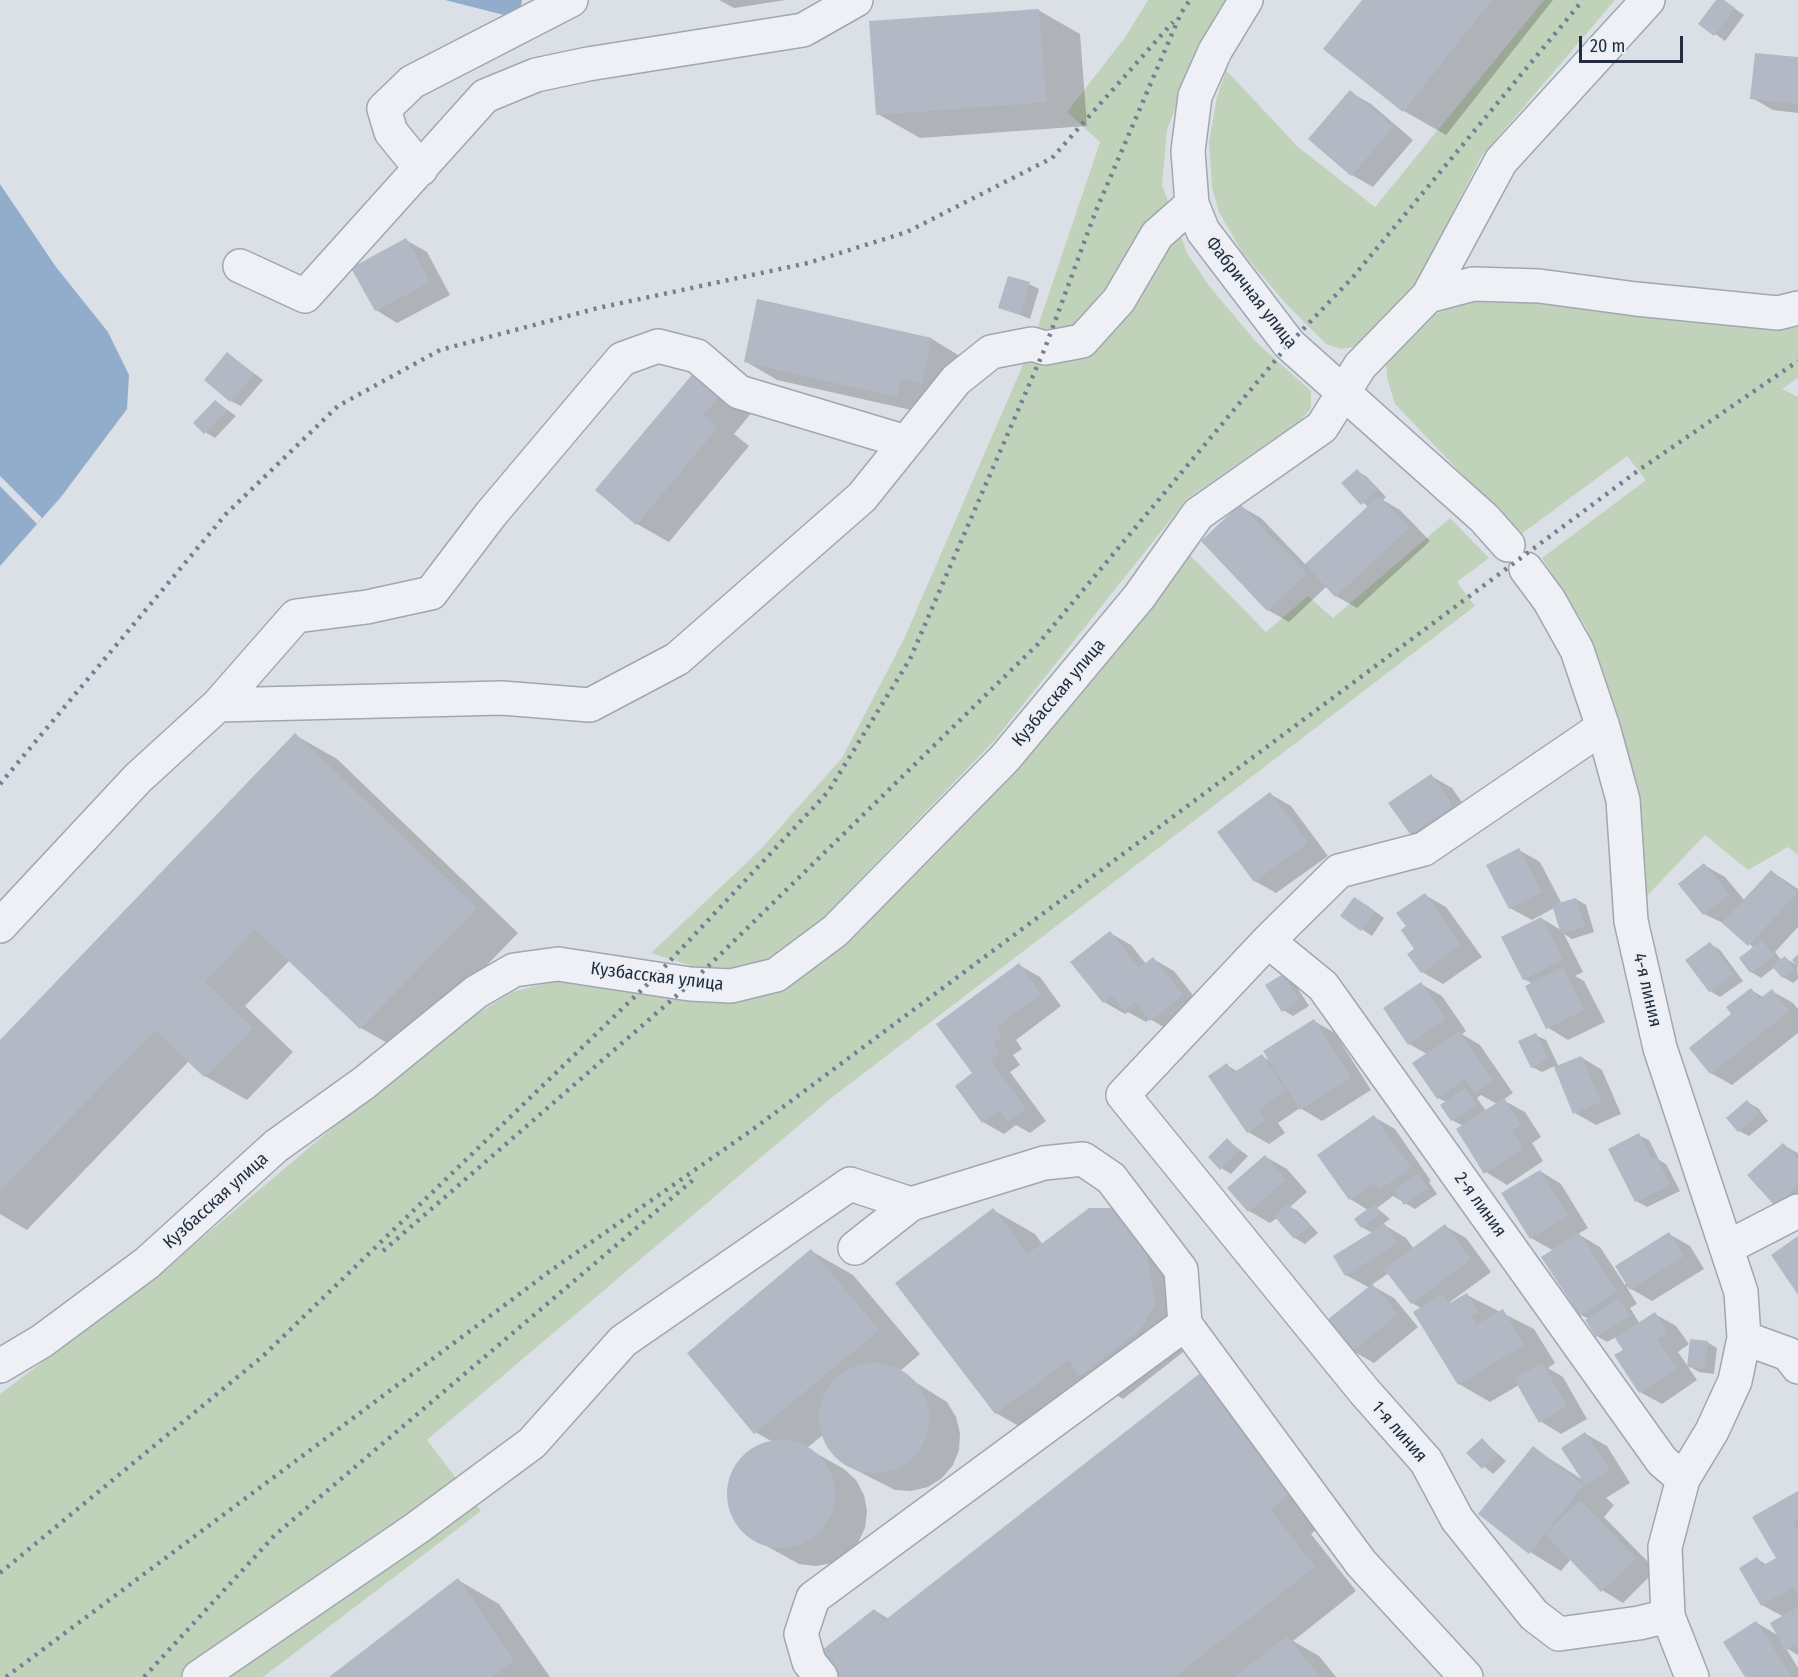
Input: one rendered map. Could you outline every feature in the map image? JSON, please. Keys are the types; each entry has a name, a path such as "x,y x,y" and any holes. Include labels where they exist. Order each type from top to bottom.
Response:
{"street":[{"path":"421,169 391,132 384,109 412,82 572,0"},
{"path":"240,266 305,296 485,96 536,75 803,30 856,0"},
{"name":"Фабричная улица","path":"1246,0 1215,51 1195,96 1188,151 1192,204 1203,231 1289,344 1484,518 1549,600 1577,650"},
{"name":"Кузбасская улица","path":"0,1366 42,1341 147,1263 276,1146 364,1083 476,992 514,970 558,964 690,984 731,986 776,975 835,931 1005,758 1139,597 1198,514 1322,427 1360,366 1428,296 1501,161 1648,0"},
{"path":"218,705 502,698 590,705 677,659 862,497 956,380 991,352 1032,344 1045,348 1082,341 1119,300 1156,235 1192,204"},
{"path":"1428,296 1473,284 1484,284 1539,286 1636,299 1778,313 1798,308"},
{"path":"0,926 138,778 218,705 296,616 367,606 430,593 491,514 622,359 658,346 697,356 739,392 906,442"},
{"name":"4-я линия","path":"1577,650 1604,727 1623,800 1631,921 1660,1048 1728,1247 1741,1292 1744,1338 1735,1381 1712,1431 1683,1479 1665,1547 1668,1616"},
{"path":"1268,940 1339,871 1424,849 1604,727"},
{"name":"1-я линия","path":"1268,940 1123,1095 1357,1382 1426,1461 1457,1519 1534,1615 1559,1634 1639,1623 1668,1616"},
{"name":"2-я линия","path":"1268,940 1323,986 1662,1461 1683,1479"},
{"path":"855,1248 911,1204 1044,1163 1083,1159 1111,1178 1181,1270 1185,1324 1361,1563 1466,1677"},
{"path":"199,1677 417,1528 532,1443 623,1341 850,1184 911,1204"},
{"path":"1728,1247 1798,1211"},
{"path":"821,1677 809,1662 801,1634 813,1598 1185,1324"},
{"path":"1744,1338 1788,1354 1798,1367"},
{"path":"1668,1616 1692,1677"}],"green space":[{"path":"1148,0 1226,0 1193,61 1167,130 1162,185 1187,253 1210,287 1257,343 1311,391 1311,408 1301,420 1187,499 994,741 823,918 772,959 730,973 698,968 651,953 760,850 842,758 904,639 1032,344 1100,142 1067,112 1126,36"},
{"path":"1544,0 1615,0 1481,157 1407,302 1360,346 1341,349 1326,344 1287,305 1242,252 1219,212 1212,187 1209,142 1217,97 1226,70 1298,147 1375,207"},
{"path":"1472,300 1539,300 1798,321 1798,378 1782,389 1798,397 1798,855 1788,847 1748,870 1705,835 1642,901 1637,798 1587,629 1542,558 1646,480 1627,456 1520,535 1395,404 1387,378 1386,357 1427,317"},
{"path":"1450,518 1489,558 1457,582 1475,606 830,1099 427,1440 481,1511 263,1677 0,1677 0,1394 158,1275 443,1035 512,992 555,981 780,990 1188,553 1266,632 1308,596 1333,618"}],"water":[{"path":"445,0 522,0 521,6 504,15"},
{"path":"0,184 56,267 108,332 129,375 127,409 61,497 0,566"}],"pier":[{"path":"0,476 42,518 37,524 0,486"}],"building":[{"path":"1362,0 1492,0 1403,112 1323,49"},
{"path":"1716,0 1724,0 1735,8 1714,36 1698,24"},
{"path":"1039,9 1046,102 876,115 869,21"},
{"path":"1755,53 1798,57 1798,104 1750,99"},
{"path":"1350,90 1393,127 1351,176 1308,139"},
{"path":"406,238 430,282 375,311 351,268"},
{"path":"1008,276 1030,282 1020,315 998,308"},
{"path":"757,299 932,338 922,383 901,379 897,397 744,362"},
{"path":"227,352 254,374 230,402 204,380"},
{"path":"696,370 723,392 703,415 718,427 636,525 595,490"},
{"path":"215,400 227,410 204,434 193,423"},
{"path":"1357,469 1377,490 1361,505 1341,483"},
{"path":"1379,496 1409,528 1335,597 1305,564"},
{"path":"1240,504 1307,574 1267,611 1201,541"},
{"path":"295,733 477,908 360,1029 255,929 205,982 253,1028 204,1077 155,1030 0,1191 0,1040"},
{"path":"1431,774 1453,806 1410,834 1388,803"},
{"path":"1270,792 1308,843 1254,882 1217,832"},
{"path":"1519,848 1542,892 1509,909 1486,865"},
{"path":"1704,863 1729,894 1703,915 1678,884"},
{"path":"1771,870 1797,893 1748,946 1722,923"},
{"path":"1425,893 1461,945 1421,973 1407,954 1414,949 1401,930 1406,926 1396,913"},
{"path":"1354,897 1375,911 1361,931 1340,916"},
{"path":"1576,898 1585,926 1561,934 1552,905"},
{"path":"1541,917 1563,959 1523,980 1501,937"},
{"path":"1110,931 1139,968 1153,957 1183,995 1150,1021 1135,1002 1124,1011 1112,996 1103,1003 1070,962"},
{"path":"1762,940 1774,956 1750,973 1739,958"},
{"path":"1710,942 1734,974 1709,992 1685,960"},
{"path":"1798,954 1798,967 1792,960"},
{"path":"1785,956 1794,969 1782,978 1772,966"},
{"path":"1019,963 1041,994 996,1027 1002,1036 993,1042 1000,1053 990,1060 1026,1109 1008,1122 999,1110 982,1123 955,1086 972,1073 936,1024"},
{"path":"1563,967 1584,1010 1546,1029 1525,986"},
{"path":"1283,974 1299,1000 1282,1012 1265,985"},
{"path":"1421,982 1446,1019 1408,1045 1383,1008"},
{"path":"1751,988 1759,999 1772,989 1789,1011 1710,1074 1689,1048 1731,1014 1726,1007"},
{"path":"1314,1019 1351,1078 1300,1110 1263,1051"},
{"path":"1459,1031 1493,1080 1475,1093 1465,1079 1437,1099 1412,1063"},
{"path":"1536,1033 1548,1059 1531,1068 1518,1041"},
{"path":"1262,1054 1286,1091 1258,1110 1265,1120 1247,1133 1208,1076 1227,1063 1233,1073"},
{"path":"1581,1056 1601,1102 1573,1114 1554,1067"},
{"path":"1465,1088 1476,1104 1451,1121 1440,1105"},
{"path":"1504,1098 1521,1125 1512,1131 1523,1148 1484,1174 1456,1129"},
{"path":"1747,1100 1759,1114 1738,1132 1726,1118"},
{"path":"1374,1115 1411,1168 1379,1190 1374,1183 1349,1200 1317,1155"},
{"path":"1639,1133 1652,1159 1656,1157 1670,1185 1635,1202 1608,1149"},
{"path":"1227,1138 1239,1150 1220,1170 1208,1157"},
{"path":"1783,1143 1798,1159 1798,1185 1775,1206 1747,1175"},
{"path":"1265,1155 1286,1180 1248,1212 1227,1188"},
{"path":"1540,1170 1568,1216 1530,1239 1501,1193"},
{"path":"1418,1174 1428,1188 1404,1205 1394,1190"},
{"path":"1288,1204 1309,1226 1294,1239 1274,1216"},
{"path":"1374,1204 1381,1213 1361,1228 1354,1219"},
{"path":"993,1208 1028,1254 1089,1208 1115,1208 1146,1248 1155,1305 1140,1330 1080,1376 1069,1360 995,1414 895,1283"},
{"path":"1385,1224 1397,1243 1345,1276 1333,1256"},
{"path":"1445,1224 1471,1259 1411,1304 1384,1269"},
{"path":"1669,1232 1684,1256 1630,1290 1615,1266"},
{"path":"1579,1233 1617,1291 1580,1316 1541,1257"},
{"path":"1798,1236 1798,1295 1771,1255"},
{"path":"811,1249 879,1330 754,1434 687,1353"},
{"path":"1372,1284 1398,1314 1352,1352 1326,1321"},
{"path":"1467,1293 1479,1312 1471,1316 1476,1325 1503,1309 1524,1345 1458,1385 1413,1312 1442,1294 1448,1304"},
{"path":"1619,1299 1630,1316 1596,1337 1585,1320"},
{"path":"1655,1312 1668,1332 1657,1339 1677,1368 1639,1393 1614,1355 1623,1350 1615,1338"},
{"path":"1690,1339 1708,1341 1704,1369 1687,1367"},
{"path":"874,1363 895,1367 913,1379 925,1397 929,1418 925,1439 913,1457 895,1469 874,1473 853,1469 835,1457 823,1439 819,1418 823,1397 835,1379 853,1367"},
{"path":"1542,1363 1567,1406 1539,1423 1514,1379"},
{"path":"1199,1374 1292,1492 1270,1509 1315,1567 1174,1677 833,1677 816,1655 874,1609 884,1621"},
{"path":"1585,1432 1610,1470 1586,1486 1561,1448"},
{"path":"1482,1438 1497,1454 1482,1469 1466,1453"},
{"path":"781,1440 802,1444 819,1456 831,1473 835,1494 831,1515 819,1532 802,1544 781,1548 760,1544 743,1532 731,1515 727,1494 731,1473 743,1456 760,1444"},
{"path":"1533,1446 1583,1485 1529,1554 1478,1514"},
{"path":"1798,1491 1798,1519 1793,1522 1798,1530 1798,1596 1793,1587 1761,1606 1739,1568 1757,1557 1762,1566 1776,1558 1752,1517"},
{"path":"1580,1500 1636,1558 1601,1592 1545,1534"},
{"path":"458,1578 514,1660 492,1677 329,1677"},
{"path":"1798,1607 1798,1648 1796,1643 1785,1650 1770,1623"},
{"path":"1756,1621 1792,1677 1745,1677 1723,1642"},
{"path":"1287,1636 1320,1677 1235,1677"}],"railway":[{"path":"0,1573 263,1356 654,978 828,792 910,659 1045,348 1095,213 1181,13 1190,0"},
{"path":"383,1251 690,984 1038,644 1289,344 1353,277 1583,0"},
{"path":"0,784 226,514 338,406 440,350 598,308 808,263 907,232 1052,158 1173,22"},
{"path":"6,1677 553,1269 752,1130 1639,470 1798,361"},
{"path":"144,1677 275,1535 693,1180"}]}
